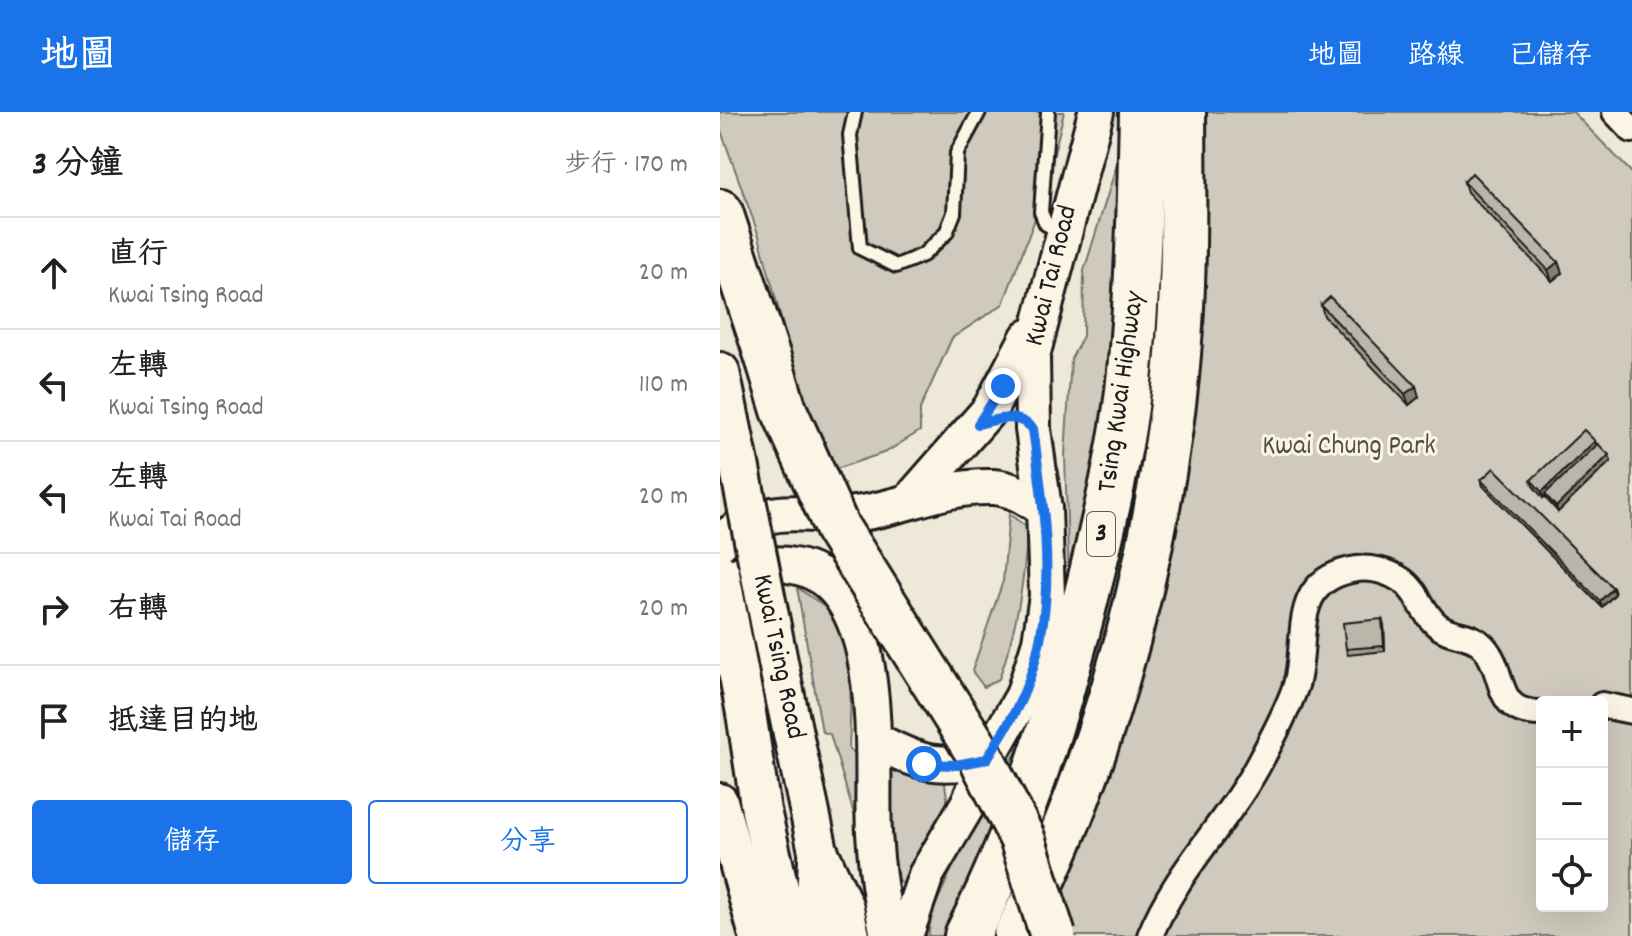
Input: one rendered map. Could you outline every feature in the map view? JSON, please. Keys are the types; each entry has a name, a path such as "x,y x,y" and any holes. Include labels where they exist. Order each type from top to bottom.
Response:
{"highway":[{"name":"Tsing Kwai Highway","path":"967,936 1026,804 1058,706 1113,481 1128,394 1139,264 1142,112"},
{"name":"Tsing Kwai Highway","path":"1016,936 1057,845 1112,695 1158,501 1178,354 1184,228 1183,112"},
{"path":"720,212 784,410 837,528 981,757 1022,838 1053,936"}],"main road":[{"name":"Kwai Tsing Road","path":"720,372 818,851 844,908 850,936"},
{"name":"Kwai Tsing Road","path":"720,574 761,811 790,936"},
{"path":"817,936 818,851"}],"street":[{"name":"Kwai Tai Road","path":"1033,429 1031,371 1041,311 1096,112"},
{"path":"1615,112 1632,130"},
{"path":"912,498 998,397 1041,311"},
{"path":"905,936 926,875 968,804 987,759 1023,696 1040,642 1047,596 1044,509 1033,429 1021,419 1011,417 978,424"},
{"path":"720,543 729,534 764,516 788,512 856,514 912,498 991,487 1019,494 1044,509"},
{"path":"720,590 740,574 772,564 803,568 823,579 843,602 858,629 872,698 874,831 888,936"},
{"path":"1150,936 1171,896 1262,758 1296,682 1304,611 1316,591 1334,577 1364,568 1400,579 1417,594 1435,624 1469,636 1483,646 1502,693 1512,705 1525,712 1536,713"},
{"path":"1608,706 1632,711"},
{"path":"875,740 924,764 956,765 987,759"},
{"path":"720,801 757,936"}],"lane":[{"path":"855,112 850,135 860,248 896,266 923,255 946,233 954,213 957,153 979,112"},
{"path":"1048,112 1041,212 1050,227 1064,234"}],"green space":[{"path":"720,112 1064,112 1044,195 1003,304 952,338 920,409 920,431 886,452 836,469 803,401 759,236 720,128"},
{"name":"Kwai Chung Park","path":"1133,112 1573,112 1632,173 1632,936 928,936 932,913 963,844 1025,737 1069,590 1065,455 1071,359 1083,336 1084,271"},
{"path":"1009,514 1028,528 1022,586 1011,642 999,679 984,687 972,671 1003,581"},
{"path":"797,587 832,614 840,627 849,661 849,750 892,771 922,740 944,777 952,833 935,876 902,883 886,871 887,817 856,821 830,734 822,732"}],"building":[{"path":"1472,173 1558,262 1548,270 1464,182"},
{"path":"1330,297 1416,386 1405,394 1321,305"},
{"path":"1584,430 1595,441 1542,492 1531,480"},
{"path":"1598,444 1609,455 1556,507 1545,494"},
{"path":"1494,468 1613,588 1600,601 1481,480"},
{"path":"1382,619 1384,646 1346,649 1343,623"}],"route":[{"path":"924,764 956,765 987,759 1023,696 1040,642 1047,596 1044,509 1033,429 1027,422 1011,417 978,424 1003,386"}]}
